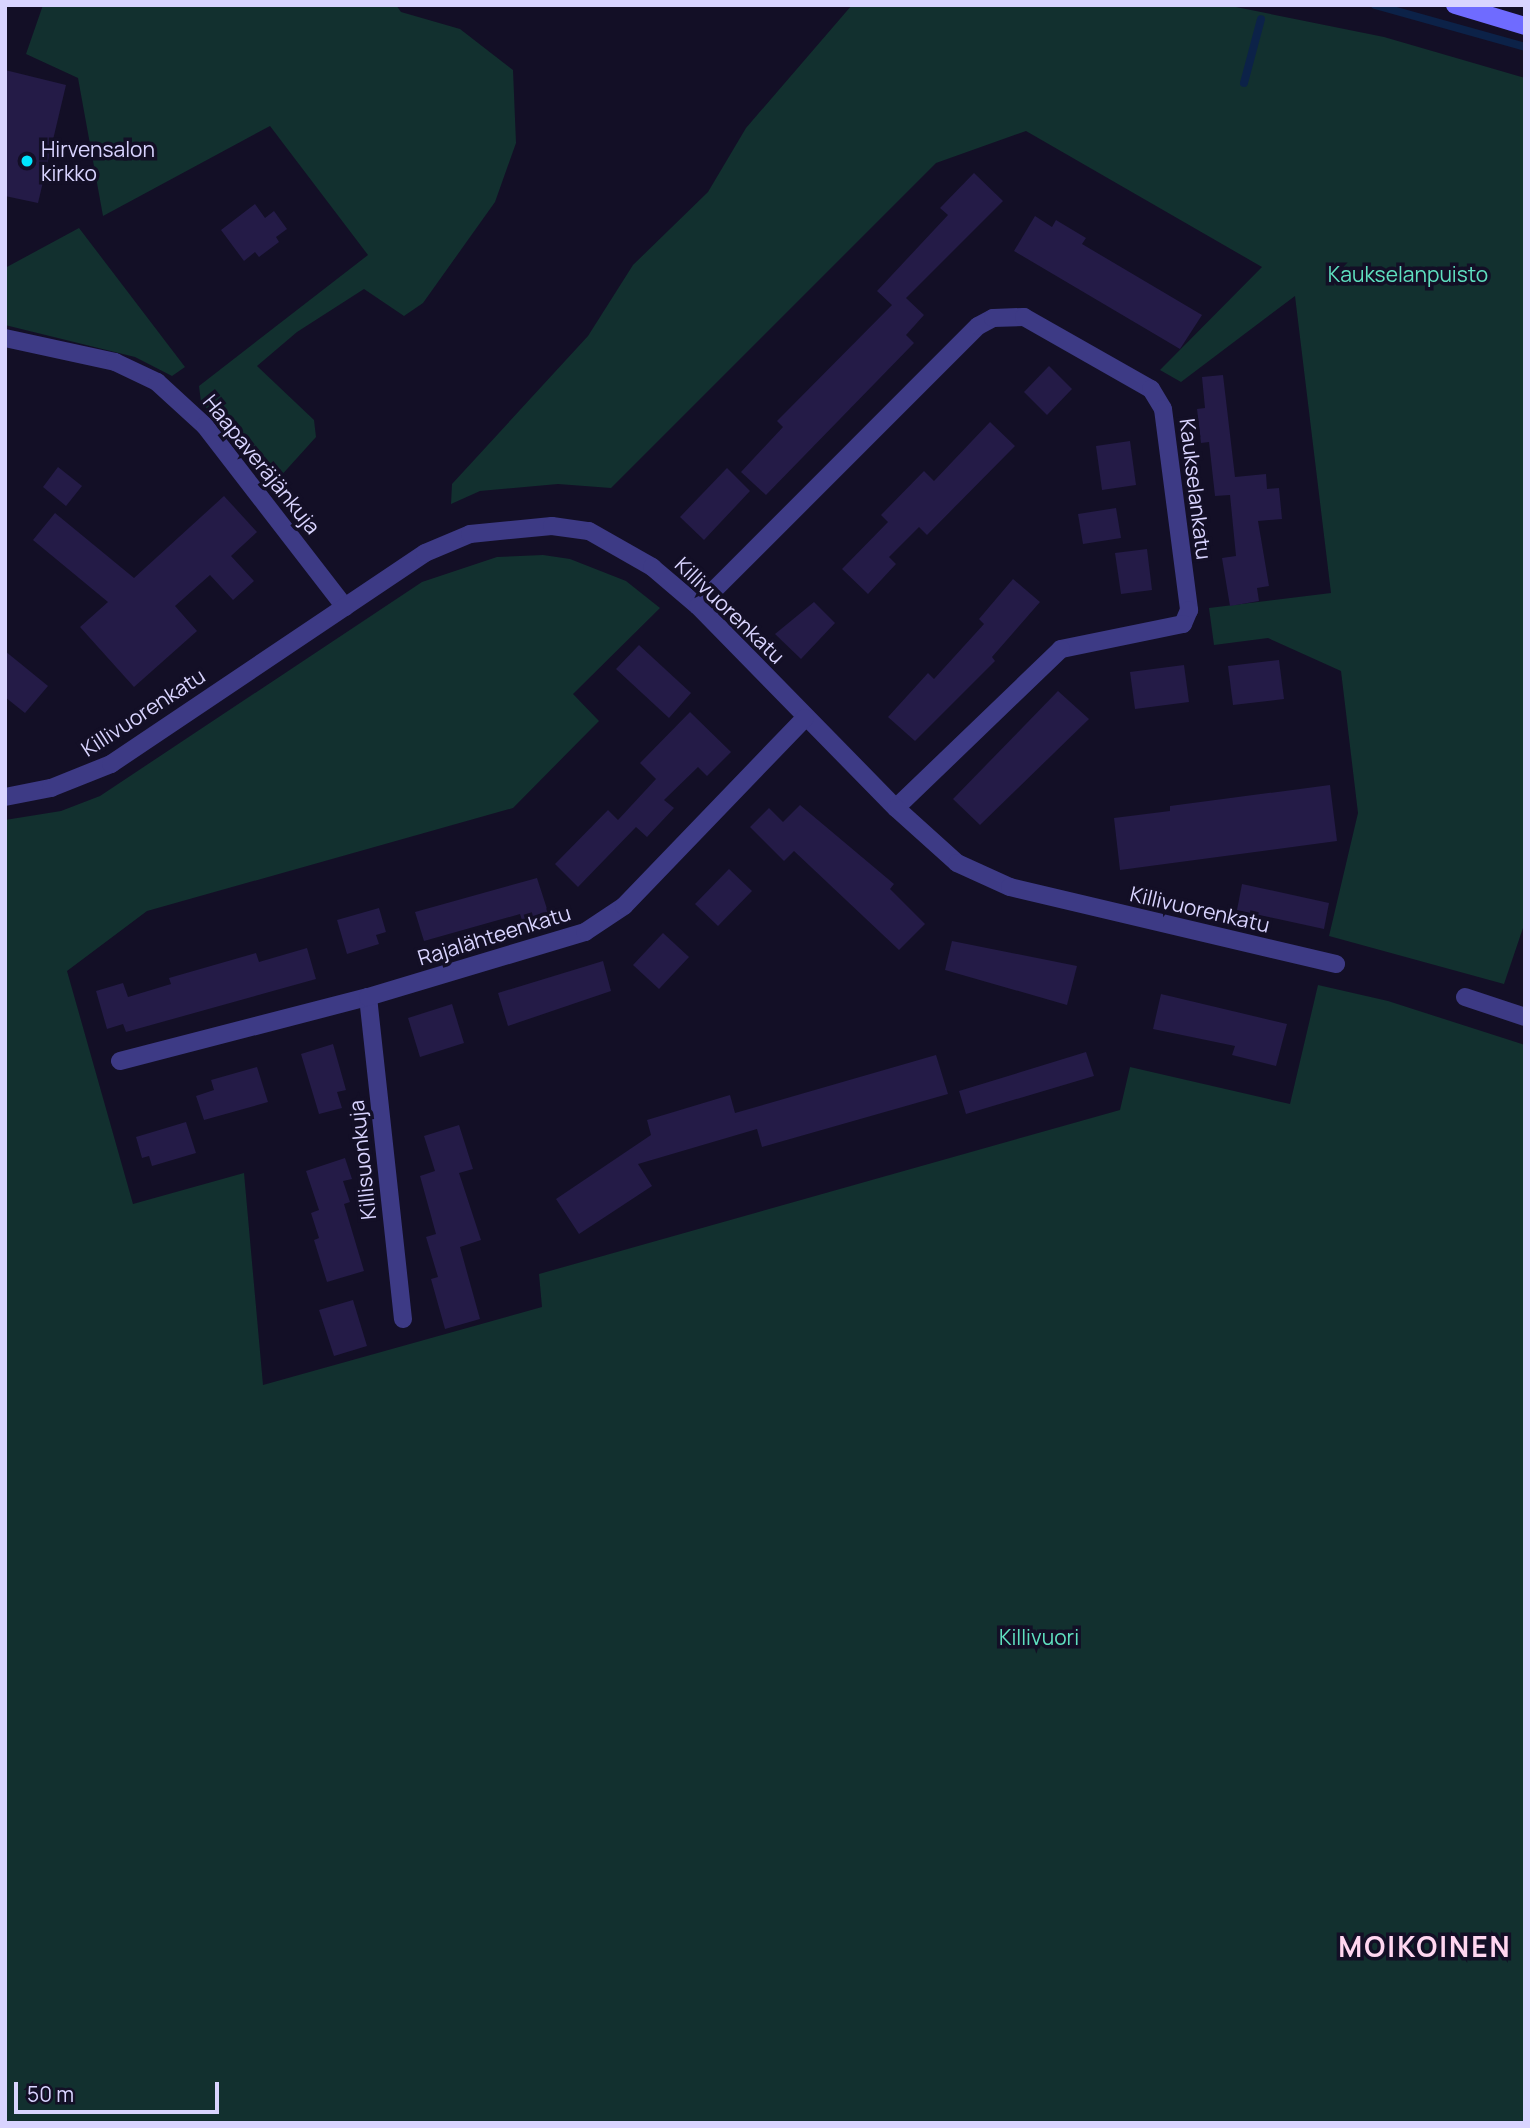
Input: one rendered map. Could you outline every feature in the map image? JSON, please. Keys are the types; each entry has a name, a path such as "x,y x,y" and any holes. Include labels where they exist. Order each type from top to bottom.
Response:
{"main road":[{"path":"1455,5 1525,26"}],"street":[{"name":"Kaukselankatu","path":"698,606 978,326 993,317 1024,317 1151,389 1163,409 1189,610 1183,624 1061,649 895,808"},
{"name":"Haapaveräjänkuja","path":"5,338 115,362 158,382 205,426 345,607"},
{"name":"Killivuorenkatu","path":"5,797 51,788 111,764 425,553 470,534 552,526 589,531 622,545 698,606 895,808 957,863 1010,887 1336,964"},
{"name":"Rajalähteenkatu","path":"120,1061 368,997 565,940 605,920 691,839 805,718"},
{"name":"Killisuonkuja","path":"368,997 402,1319"},
{"path":"1465,997 1525,1017"}],"green space":[{"path":"43,5 396,5 401,12 460,29 513,70 516,143 495,202 423,303 404,316 364,289 297,332 257,366 314,420 316,437 269,489 238,443 201,402 199,386 368,255 270,126 103,216 78,78 26,54"},
{"name":"Kaukselanpuisto","path":"852,5 1226,5 1384,37 1525,78 1525,922 1504,984 1329,936 1358,813 1341,671 1268,638 1214,645 1209,608 1331,593 1295,296 1181,382 1160,370 1262,267 1026,131 936,163 611,488 558,484 480,491 451,504 452,484 588,336 633,265 708,192 746,128"},
{"path":"79,228 185,367 172,376 135,357 5,325 5,268"},
{"name":"Killivuori","path":"543,555 570,559 626,581 660,608 573,694 599,721 513,808 147,911 67,971 133,1204 244,1173 263,1385 542,1307 539,1274 1120,1110 1130,1067 1290,1104 1318,985 1388,1001 1525,1045 1525,2123 5,2123 5,820 61,811 100,796 422,582 497,557"}],"building":[{"name":"Hirvensalon kirkko","path":"5,70 66,85 38,203 5,196"},
{"path":"974,173 1003,201 906,298 924,315 906,335 914,343 766,495 741,472 783,427 777,421 892,305 877,291 948,215 940,208"},
{"path":"255,204 265,218 274,211 287,229 276,237 279,242 259,257 255,252 244,261 221,230"},
{"path":"1035,216 1052,227 1056,220 1086,238 1082,244 1202,315 1180,349 1014,251"},
{"path":"1049,366 1072,389 1047,415 1024,392"},
{"path":"1223,375 1235,477 1266,474 1267,489 1279,488 1282,519 1258,521 1269,586 1257,588 1259,601 1230,606 1222,558 1236,556 1230,495 1215,496 1209,442 1201,443 1197,409 1205,408 1202,377"},
{"path":"990,422 1015,446 927,535 919,527 889,557 896,564 868,594 842,569 888,522 881,515 924,471 934,481"},
{"path":"1130,441 1136,485 1102,490 1096,446"},
{"path":"58,467 82,486 66,506 43,487"},
{"path":"727,468 750,491 704,540 680,517"},
{"path":"224,496 257,532 231,556 254,581 233,600 210,575 175,606 197,631 134,687 80,627 108,602 33,540 55,513 134,578"},
{"path":"1116,508 1121,538 1083,544 1078,514"},
{"path":"1147,549 1152,590 1121,594 1115,553"},
{"path":"1013,579 1040,602 992,657 995,661 915,741 888,717 928,673 934,679 984,624 979,619"},
{"path":"814,602 835,623 801,659 775,634"},
{"path":"639,645 691,693 669,718 616,669"},
{"path":"5,651 48,686 25,713 5,697"},
{"path":"1279,660 1284,699 1233,705 1228,666"},
{"path":"1184,665 1189,702 1135,709 1130,672"},
{"path":"1058,691 1089,719 980,825 953,799"},
{"path":"690,712 731,752 707,776 698,767 664,800 674,808 647,837 636,827 578,887 555,864 608,810 618,820 656,779 640,763"},
{"path":"1330,785 1337,841 1120,870 1114,818 1170,811 1170,806"},
{"path":"800,805 894,884 890,889 925,924 899,950 794,851 784,861 750,827 769,808 783,822"},
{"path":"729,869 752,891 718,926 695,904"},
{"path":"537,878 548,912 522,920 520,914 424,941 415,912"},
{"path":"1242,884 1329,903 1324,929 1237,910"},
{"path":"379,908 386,932 376,935 379,944 347,954 337,920"},
{"path":"663,933 689,957 659,989 633,965"},
{"path":"952,941 1077,966 1067,1005 945,970"},
{"path":"307,948 316,979 126,1032 123,1024 107,1029 96,991 123,983 128,997 171,984 169,978 256,953 259,962"},
{"path":"603,961 611,991 508,1026 498,993"},
{"path":"1161,994 1287,1024 1276,1066 1232,1055 1235,1046 1153,1029"},
{"path":"452,1004 464,1043 420,1057 408,1018"},
{"path":"333,1044 346,1090 337,1092 342,1108 319,1114 301,1054"},
{"path":"1086,1052 1094,1076 966,1114 959,1091"},
{"path":"936,1055 948,1094 762,1147 757,1129 638,1164 652,1186 579,1234 556,1199 651,1135 647,1120 730,1095 735,1113"},
{"path":"257,1067 268,1102 204,1120 196,1096 214,1090 211,1080"},
{"path":"186,1122 196,1153 152,1166 149,1156 142,1158 136,1137"},
{"path":"459,1125 473,1169 459,1173 481,1240 460,1247 480,1319 445,1329 431,1279 438,1277 426,1237 436,1234 420,1176 435,1171 424,1136"},
{"path":"345,1158 352,1179 343,1181 350,1202 344,1204 364,1271 327,1282 314,1240 319,1238 311,1213 319,1210 306,1171"},
{"path":"353,1300 367,1346 334,1356 319,1310"}],"waterway":[{"path":"1375,5 1525,47"},
{"path":"1244,83 1261,19"}],"place":[{"name":"Hirvensalon kirkko","path":"27,161"}],"district":[{"name":"MOIKOINEN","path":"1425,1946"}]}
